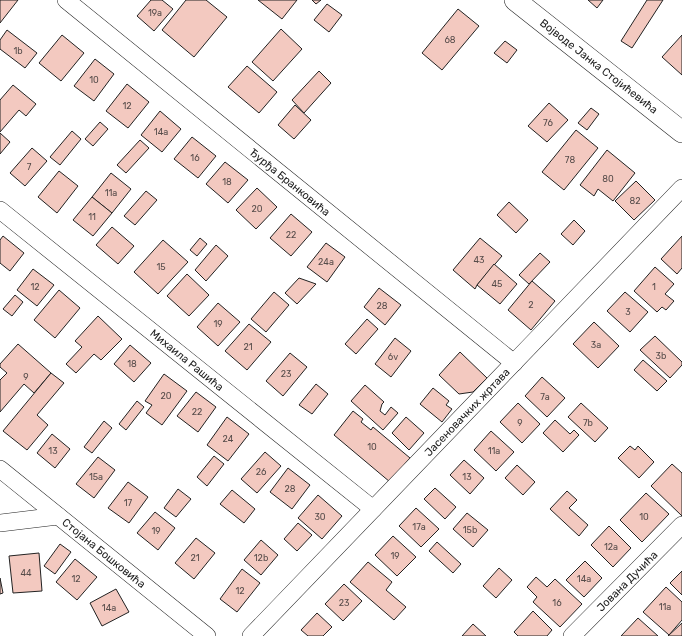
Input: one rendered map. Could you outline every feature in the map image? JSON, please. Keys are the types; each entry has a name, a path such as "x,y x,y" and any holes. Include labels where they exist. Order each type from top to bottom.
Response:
{"street":[{"name":"Ђурђа Бранковића","path":"66,0 514,363"},
{"name":"Војводе Јанка Стојићевића","path":"515,0 682,132"},
{"name":"Јасеновачких жртава","path":"251,636 682,188"},
{"name":"Михаила Рашића","path":"0,210 373,510"},
{"name":"Стојана Бошковића","path":"0,469 207,636"},
{"path":"0,523 58,516"},
{"name":"Јована Дучића","path":"572,636 682,525"}],"building":[{"path":"0,0 18,0 0,23"},
{"path":"151,0 162,0 173,9 154,31 137,16"},
{"path":"186,0 206,0 227,17 194,57 162,30"},
{"path":"258,0 297,0 282,19"},
{"path":"312,0 321,0 316,4"},
{"path":"588,0 603,0 597,8"},
{"path":"647,0 663,0 632,48 621,41"},
{"path":"327,4 342,15 329,32 314,20"},
{"path":"458,9 479,26 442,70 422,53"},
{"path":"281,29 302,49 273,81 252,62"},
{"path":"7,30 37,53 25,68 0,49 0,40"},
{"path":"62,35 84,53 61,81 39,63"},
{"path":"682,35 682,75 662,57"},
{"path":"505,41 517,50 507,63 494,53"},
{"path":"95,59 114,74 94,101 74,86"},
{"path":"247,66 277,92 259,113 228,87"},
{"path":"319,71 331,83 304,113 292,100"},
{"path":"127,84 149,102 128,128 106,111"},
{"path":"13,85 36,104 26,116 19,110 0,132 0,100"},
{"path":"549,103 568,120 547,142 528,126"},
{"path":"295,105 311,120 294,139 278,125"},
{"path":"591,108 599,114 587,130 578,123"},
{"path":"160,111 181,129 162,152 141,135"},
{"path":"100,122 108,129 93,146 85,139"},
{"path":"576,130 598,148 564,190 542,172"},
{"path":"72,131 81,139 60,165 50,157"},
{"path":"0,133 10,142 0,154"},
{"path":"192,137 216,156 198,178 174,159"},
{"path":"140,140 149,148 126,173 117,165"},
{"path":"32,148 47,161 25,186 10,173"},
{"path":"607,150 635,173 613,201 598,189 594,196 580,185"},
{"path":"225,162 248,180 228,203 206,184"},
{"path":"59,171 78,186 57,213 38,197"},
{"path":"111,173 131,189 112,213 92,197"},
{"path":"636,181 655,200 634,220 615,201"},
{"path":"257,188 277,207 256,229 236,210"},
{"path":"146,191 157,200 135,225 124,216"},
{"path":"92,197 112,213 93,236 73,220"},
{"path":"509,202 528,220 516,233 497,215"},
{"path":"291,214 312,232 291,256 270,238"},
{"path":"574,220 585,231 573,245 561,234"},
{"path":"112,227 134,246 118,264 96,245"},
{"path":"3,236 24,253 10,271 0,263 0,240"},
{"path":"682,236 682,268 677,274 661,259"},
{"path":"200,238 207,244 197,256 190,250"},
{"path":"480,238 502,256 475,289 453,270"},
{"path":"163,240 188,262 158,294 134,272"},
{"path":"326,243 345,257 327,282 307,267"},
{"path":"216,245 228,256 206,281 195,270"},
{"path":"540,253 550,262 529,284 519,275"},
{"path":"494,264 517,284 500,304 477,285"},
{"path":"655,267 674,284 665,294 674,301 666,310 662,307 657,312 634,291"},
{"path":"33,269 54,285 37,306 17,290"},
{"path":"187,274 209,295 189,316 167,296"},
{"path":"299,278 316,284 297,304 285,293"},
{"path":"532,281 555,301 531,330 508,310"},
{"path":"379,288 401,305 385,325 364,307"},
{"path":"59,290 80,308 55,338 34,320"},
{"path":"274,292 289,305 266,332 251,319"},
{"path":"625,292 648,312 630,332 607,311"},
{"path":"15,295 23,302 12,316 3,309"},
{"path":"218,303 240,322 218,346 197,327"},
{"path":"98,316 122,339 101,360 94,354 76,373 66,364 82,347 75,341"},
{"path":"367,319 378,329 356,354 345,344"},
{"path":"594,322 619,346 598,368 573,344"},
{"path":"249,324 271,342 247,370 225,351"},
{"path":"655,336 682,362 682,365 670,378 640,350"},
{"path":"395,338 411,351 391,377 375,364"},
{"path":"18,344 51,373 34,393 24,384 0,412 0,380 7,373 0,367 0,364"},
{"path":"130,345 151,363 134,382 114,364"},
{"path":"460,352 487,378 473,392 459,394 439,375"},
{"path":"290,353 307,367 283,396 266,381"},
{"path":"643,360 667,381 657,391 634,370"},
{"path":"51,373 64,383 37,415 48,425 27,450 3,431"},
{"path":"164,374 187,391 162,425 146,413 152,405 145,401"},
{"path":"542,377 565,398 547,417 525,396"},
{"path":"316,384 328,394 312,414 299,405"},
{"path":"365,385 384,402 380,411 385,415 391,407 398,413 383,430 351,401"},
{"path":"433,388 449,401 446,405 452,409 442,422 420,404"},
{"path":"196,392 216,407 198,432 177,416"},
{"path":"137,401 144,407 126,430 119,424"},
{"path":"518,403 540,424 522,443 500,422"},
{"path":"581,403 608,428 595,442 568,417"},
{"path":"353,411 363,419 361,422 371,430 373,427 410,458 390,482 334,435"},
{"path":"227,417 249,434 228,461 207,445"},
{"path":"406,417 424,433 409,450 392,433"},
{"path":"555,420 570,434 574,430 579,435 563,452 543,433"},
{"path":"104,421 112,428 92,453 84,447"},
{"path":"491,431 514,452 496,471 474,450"},
{"path":"52,434 70,449 55,468 37,453"},
{"path":"630,446 635,450 638,446 654,462 639,478 618,458"},
{"path":"265,452 281,466 257,493 241,479"},
{"path":"214,456 224,464 207,486 197,477"},
{"path":"98,457 115,470 94,498 76,484"},
{"path":"464,460 484,478 470,494 450,475"},
{"path":"672,464 682,473 682,516 651,486"},
{"path":"517,465 535,482 523,495 505,478"},
{"path":"288,468 310,485 292,509 270,492"},
{"path":"128,482 148,497 129,523 108,508"},
{"path":"435,488 456,507 445,519 424,499"},
{"path":"178,489 191,499 176,517 164,508"},
{"path":"232,490 255,509 244,523 220,504"},
{"path":"567,491 577,500 569,508 588,525 579,536 550,509"},
{"path":"646,493 669,514 642,542 620,520"},
{"path":"318,495 342,516 322,539 298,518"},
{"path":"416,508 439,529 421,547 399,526"},
{"path":"155,512 175,528 158,550 137,533"},
{"path":"467,513 488,530 473,547 453,529"},
{"path":"298,523 312,535 297,551 284,539"},
{"path":"609,526 631,548 613,567 591,545"},
{"path":"393,536 416,557 397,576 375,555"},
{"path":"196,538 215,553 194,579 175,563"},
{"path":"261,540 278,555 261,575 244,560"},
{"path":"437,542 461,564 453,573 429,551"},
{"path":"60,544 71,552 55,574 44,566"},
{"path":"39,553 42,591 13,593 9,556"},
{"path":"75,559 97,577 77,600 56,582"},
{"path":"585,561 602,578 584,597 566,580"},
{"path":"368,562 392,582 386,590 406,607 394,620 350,582"},
{"path":"499,568 512,580 496,598 483,586"},
{"path":"242,569 260,583 237,612 220,599"},
{"path":"682,571 682,595 670,583"},
{"path":"536,577 547,587 555,579 582,604 560,627 533,602 537,597 527,587"},
{"path":"0,578 3,593 0,594"},
{"path":"344,584 362,601 343,621 325,604"},
{"path":"666,587 682,602 682,620 669,635 643,612"},
{"path":"116,589 129,612 102,626 90,603"},
{"path":"533,611 552,630 547,636 518,636 514,632"},
{"path":"317,613 332,627 323,636 308,636 301,630"},
{"path":"638,618 658,636 621,636"},
{"path":"682,623 682,636 668,636"},
{"path":"473,624 486,636 462,636"}]}
